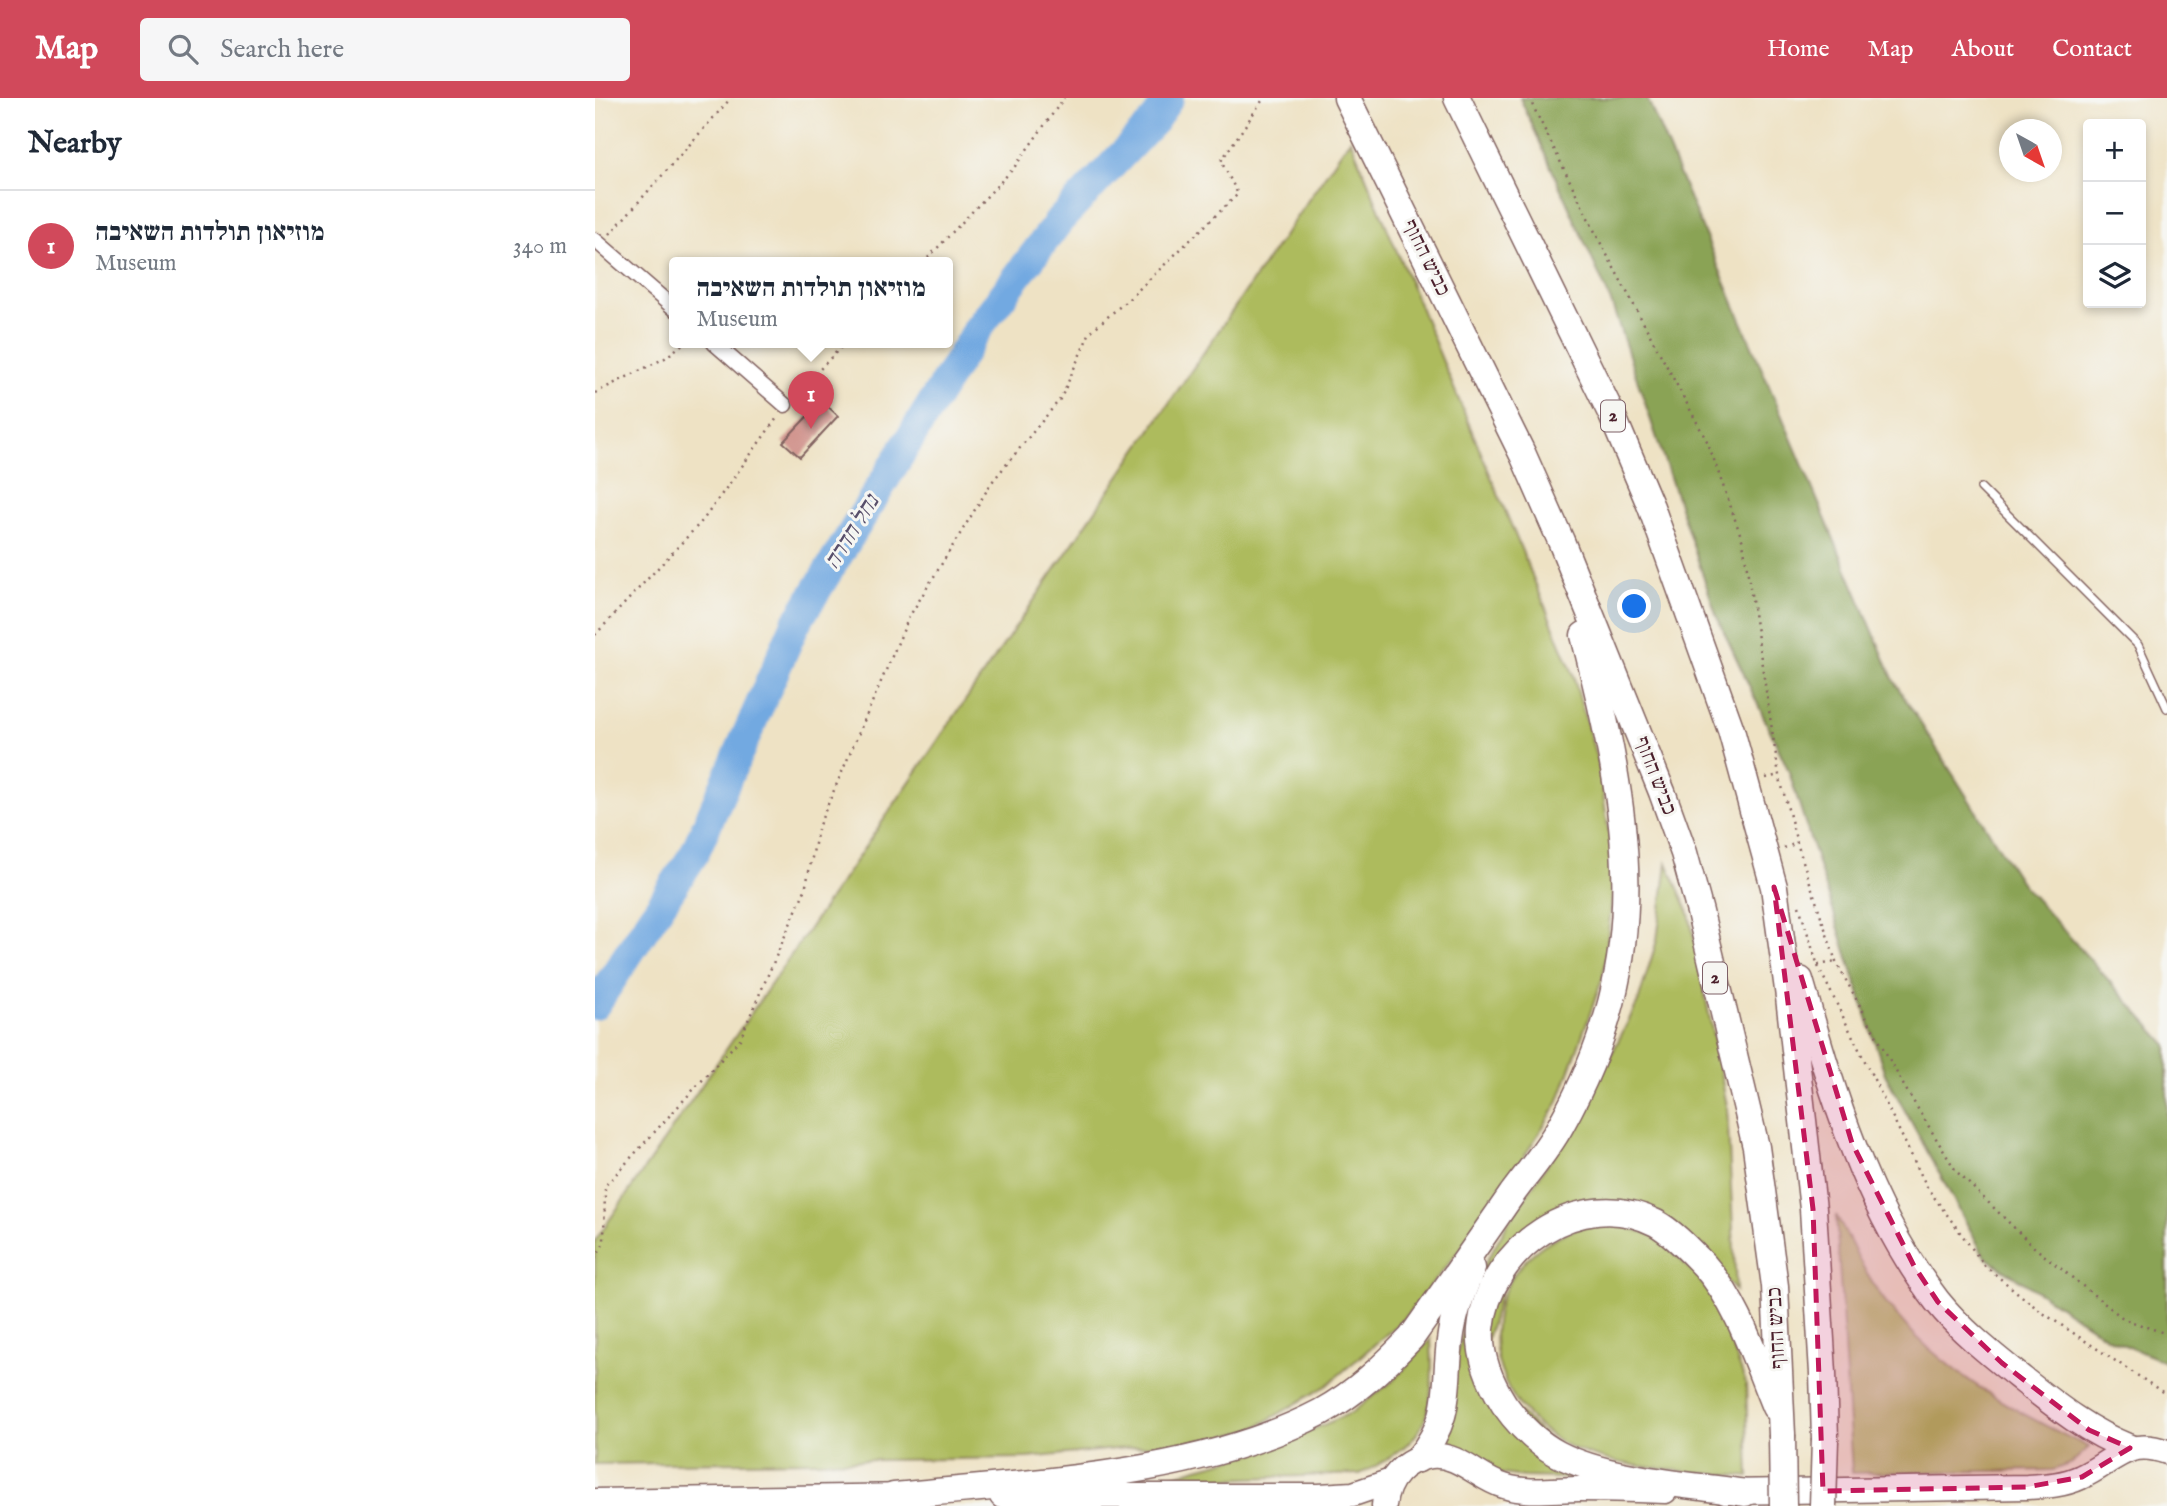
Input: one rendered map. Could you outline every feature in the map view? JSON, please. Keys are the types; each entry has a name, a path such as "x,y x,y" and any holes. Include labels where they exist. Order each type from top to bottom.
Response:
{"highway":[{"name":"כביש החוף","path":"1347,98 1523,456 1561,541 1662,792 1700,912 1756,1147 1766,1205 1775,1286 1783,1506"},
{"name":"כביש החוף","path":"1461,106 1612,415 1651,507 1731,730 1774,887 1813,1209 1825,1439 1823,1506"},
{"path":"894,1496 1110,1472 1167,1462 1239,1444 1290,1426 1323,1410 1356,1389 1383,1367 1411,1338 1560,1127 1584,1081 1606,1023 1615,989 1623,937 1626,876 1623,821 1616,772 1561,541"},
{"path":"1774,887 1826,1071 1852,1143 1879,1205 1914,1266 1945,1309 2002,1363 2089,1430 2130,1448"},
{"path":"1384,1506 1391,1481 1402,1468 1418,1458 1435,1436 1443,1419 1454,1317 1476,1260 1513,1193"},
{"path":"1745,1493 1596,1468 1559,1454 1524,1428 1497,1393 1483,1350 1482,1329 1493,1288 1506,1265 1524,1245 1561,1221 1586,1213 1612,1210 1655,1223 1691,1252 1726,1296 1782,1430"},
{"path":"1418,1458 1433,1455 1448,1457 1462,1462 1493,1482 1520,1489 1745,1493 2060,1484 2082,1477 2130,1448 2149,1446 2167,1452"},
{"path":"595,1501 894,1496 1318,1496 1353,1494 1391,1481"}],"street":[{"path":"598,242 669,305"},
{"path":"720,348 785,405"}],"lane":[{"path":"1981,488 2138,645 2167,708"}],"path":[{"path":"598,242 731,98"},
{"path":"929,257 1013,169 1065,98"},
{"path":"595,1258 604,1243 605,1186 740,1039 805,890 819,825 909,617 992,481 1061,398 1090,332 1131,297 1238,194 1221,161 1264,98"},
{"path":"1529,98 1599,240 1708,443 1743,542 1780,775 1797,843 1836,962 1904,1086 1956,1171 2035,1248 2124,1319 2167,1334"},
{"path":"595,393 665,358 678,348"},
{"path":"595,635 703,520 785,405 840,348"},
{"path":"1759,779 1780,775"},
{"path":"1781,849 1797,843"},
{"path":"1798,901 1818,965 1928,1189 1985,1266 2040,1311 2167,1395"},
{"path":"1818,965 1836,962"}],"highlighted area":[{"path":"1774,887 1852,1143 1914,1266 1938,1302 2002,1363 2089,1430 2130,1448 2082,1477 2027,1487 1823,1491 1813,1209"}],"green space":[{"path":"1520,98 1647,98 1894,681 2022,884 2167,1045 2167,1363 2108,1338 1985,1257 1885,1074 1788,769 1717,617 1610,299"},
{"path":"1350,139 1572,671 1599,767 1615,874 1603,977 1558,1103 1486,1217 1403,1320 1326,1386 1253,1429 1213,1439 1028,1458 595,1464 595,1241"},
{"path":"1667,863 1689,913 1727,1106 1736,1291 1660,1213 1516,1237 1477,1375 1593,1479 1523,1477 1495,1473 1442,1449 1457,1353 1483,1267 1509,1221 1580,1116 1638,1002 1657,940"},
{"path":"1836,1215 1877,1290 1921,1341 1946,1363 2000,1400 2089,1447 2072,1463 2053,1470 1852,1473"},
{"path":"1611,1223 1650,1234 1665,1245 1696,1275 1716,1303 1746,1384 1749,1477 1652,1468 1580,1451 1561,1442 1527,1414 1505,1381 1496,1346 1498,1311 1511,1279 1535,1252 1568,1232"},
{"path":"1431,1339 1431,1385 1425,1419 1409,1443 1368,1470 1360,1474 1158,1481 1266,1450 1351,1413 1394,1380"}],"building":[{"path":"822,401 838,416 800,457 783,442"}],"waterway":[{"name":"נחל חדרה","path":"595,1005 694,854 795,625 979,327 1060,220 1154,121 1169,98"}],"place":[{"name":"מוזיאון תולדות השאיבה","path":"811,429"}]}
